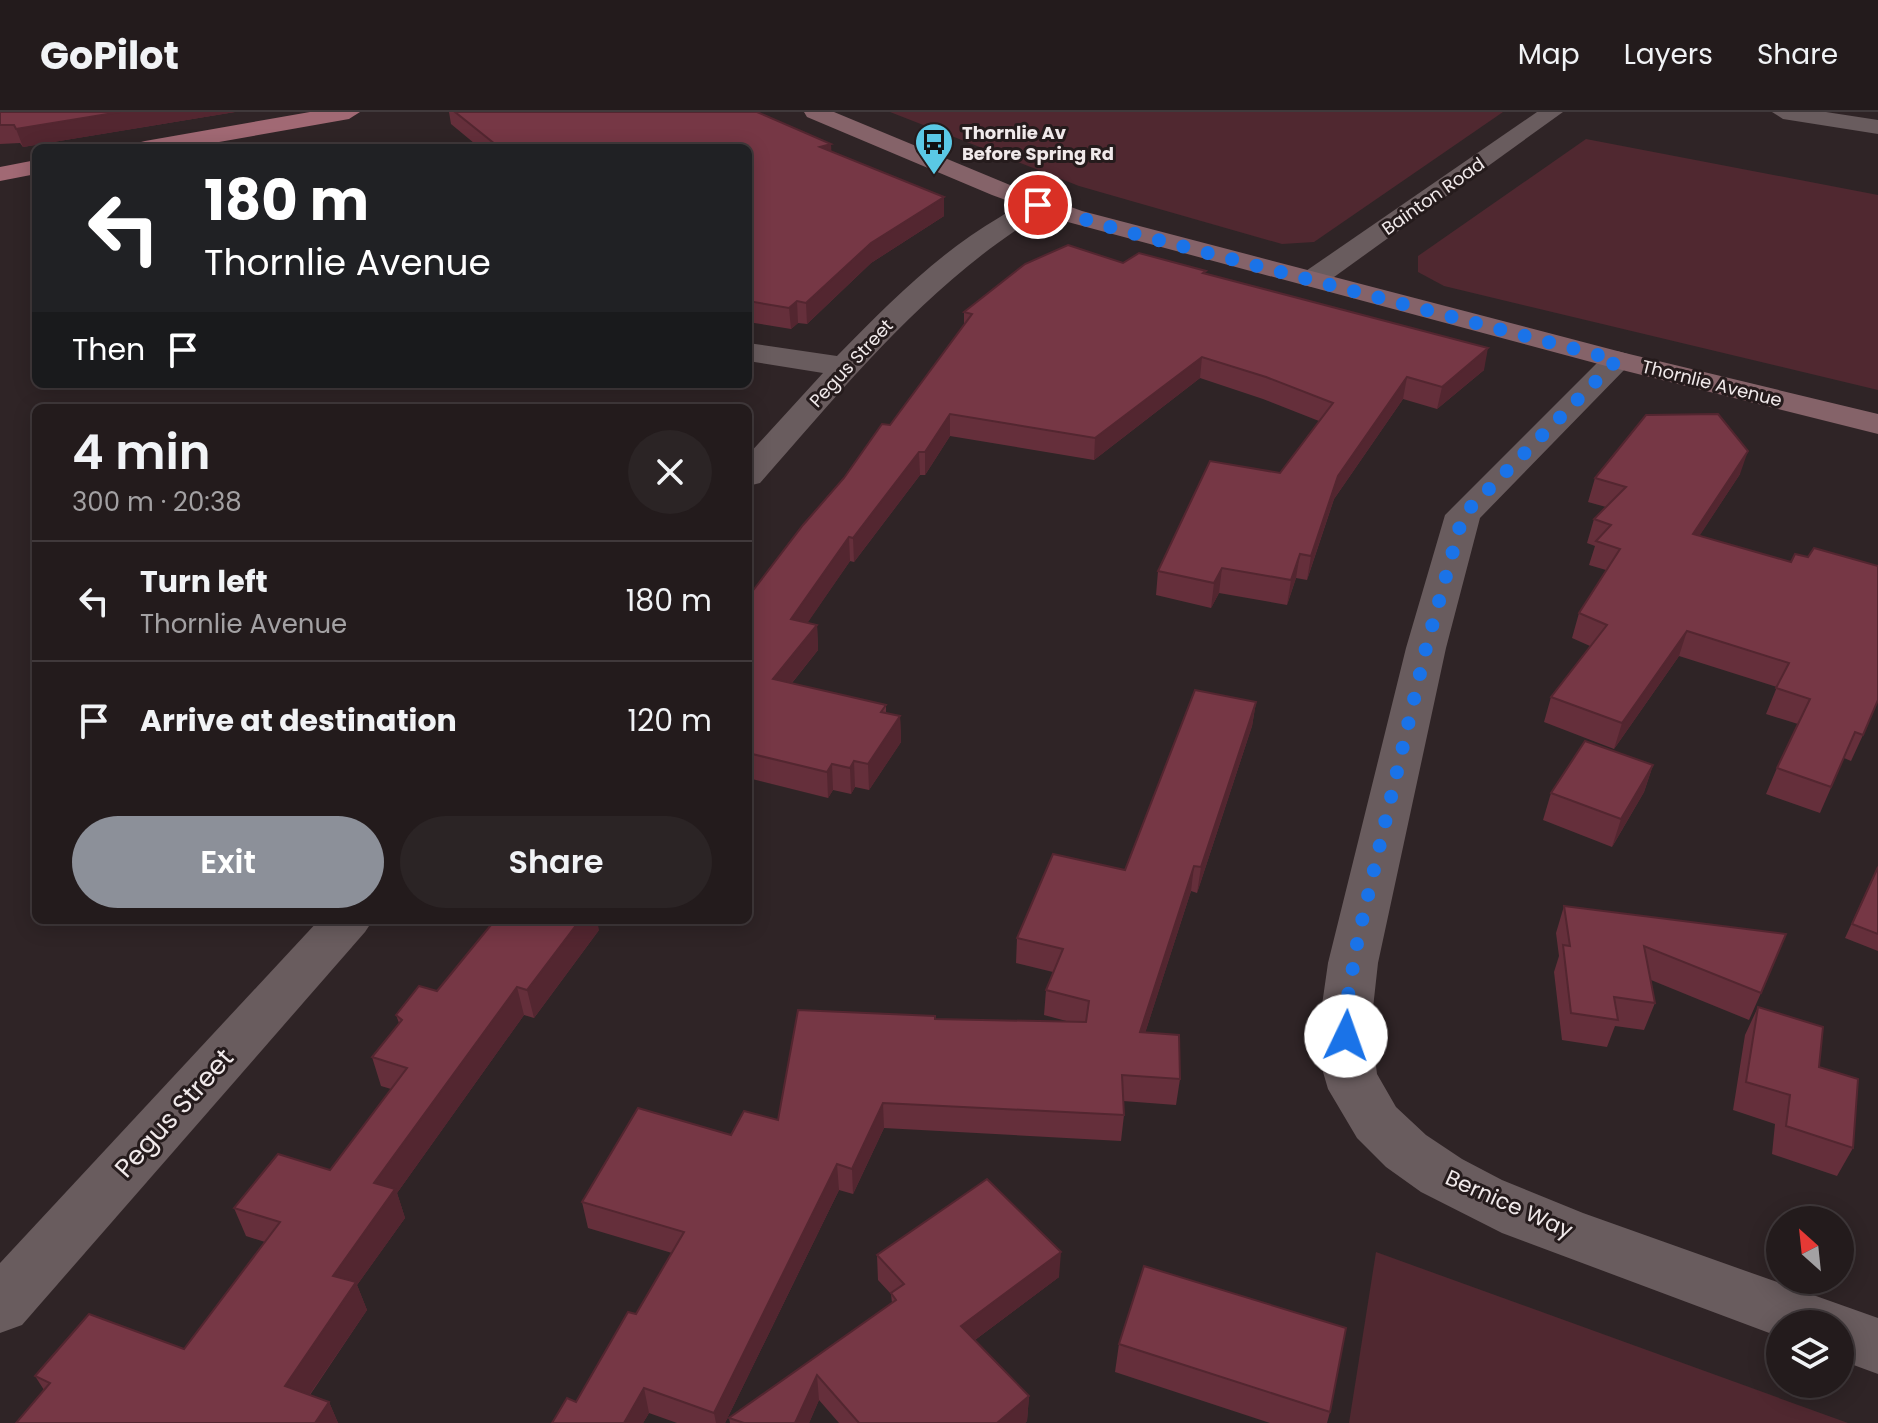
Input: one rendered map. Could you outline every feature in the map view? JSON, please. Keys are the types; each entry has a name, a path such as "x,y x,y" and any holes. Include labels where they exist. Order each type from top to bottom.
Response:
{"main road":[{"path":"168,144 349,112"},
{"name":"Thornlie Avenue","path":"815,112 1038,205 1073,216 1617,360 1878,424"},
{"path":"0,174 32,168"}],"street":[{"name":"Bainton Road","path":"1313,279 1552,112"},
{"path":"1783,112 1826,115 1878,127"},
{"name":"Pegus Street","path":"752,472 846,367 933,278 1014,217 1038,205"},
{"name":"Pegus Street","path":"960,256 1073,216"},
{"path":"752,353 846,367"},
{"name":"Bernice Way","path":"1617,360 1463,515 1426,648 1353,963 1345,1013 1347,1059 1355,1088 1388,1134 1447,1177 1557,1228 1781,1310"},
{"name":"Pegus Street","path":"0,1306 344,924"},
{"path":"1854,1337 1878,1346"}],"shaded area":[{"path":"890,112 1503,112 1314,242 1282,244 1079,186"},
{"path":"1586,139 1878,195 1878,390 1444,286 1418,272 1418,256"},
{"path":"1376,1252 1766,1393 1766,1398 1779,1398 1848,1423 1349,1423"}],"building":[{"path":"0,112 120,112 16,129 14,125 0,125"},
{"path":"455,112 757,112 831,144 820,147 944,197 871,243 806,303 797,301 789,308 752,302 752,144 495,144"},
{"path":"1068,245 1123,263 1139,253 1206,271 1203,273 1488,348 1442,387 1407,377 1338,476 1311,556 1300,554 1291,580 1222,568 1214,583 1158,571 1210,461 1280,473 1333,403 1202,357 1095,438 950,414 925,452 919,452 853,538 849,537 791,619 817,625 773,679 886,705 881,712 900,716 868,764 854,761 850,768 832,764 827,772 752,754 752,592 844,478 882,424 890,425 972,314 964,312 1025,264"},
{"path":"1718,414 1748,451 1693,534 1791,562 1795,554 1808,557 1814,548 1878,566 1878,700 1863,735 1855,732 1831,787 1777,768 1810,699 1776,688 1789,663 1687,631 1622,723 1551,697 1607,625 1579,613 1620,549 1596,541 1611,525 1594,519 1626,487 1595,478 1646,415"},
{"path":"1195,690 1256,702 1201,867 1194,866 1140,1032 1179,1035 1180,1079 1122,1075 1124,1115 883,1103 852,1169 837,1164 714,1413 644,1388 624,1423 552,1423 567,1398 576,1402 628,1312 636,1314 684,1232 582,1202 638,1108 731,1135 744,1111 778,1120 798,1010 935,1016 935,1019 1086,1022 1089,1001 1046,990 1063,949 1017,938 1053,854 1125,870"},
{"path":"1585,741 1653,765 1621,819 1551,793"},
{"path":"1878,867 1878,934 1852,924"},
{"path":"1564,906 1786,934 1761,993 1644,946 1655,1003 1614,997 1618,1020 1571,1013 1563,945 1570,946"},
{"path":"492,924 577,924 527,990 517,987 374,1183 395,1189 333,1276 356,1282 285,1386 329,1402 315,1423 16,1423 50,1383 35,1376 89,1314 184,1349 280,1222 234,1208 278,1154 330,1170 407,1068 372,1057 402,1020 396,1015 419,986 437,991"},
{"path":"1758,1007 1823,1027 1819,1067 1858,1079 1853,1148 1786,1126 1790,1095 1746,1082"},
{"path":"987,1179 1061,1252 961,1326 1029,1396 997,1423 859,1423 817,1375 795,1423 744,1423 729,1418 896,1300 891,1293 904,1284 877,1255"},
{"path":"1144,1266 1346,1328 1330,1412 1119,1344"}],"place":[{"name":"Thornlie Av Before Spring Rd","path":"934,176"}],"route":[{"path":"1038,205 1120,230 1617,360 1534,440 1463,515 1426,648 1358,938 1345,1013 1346,1036"}]}
